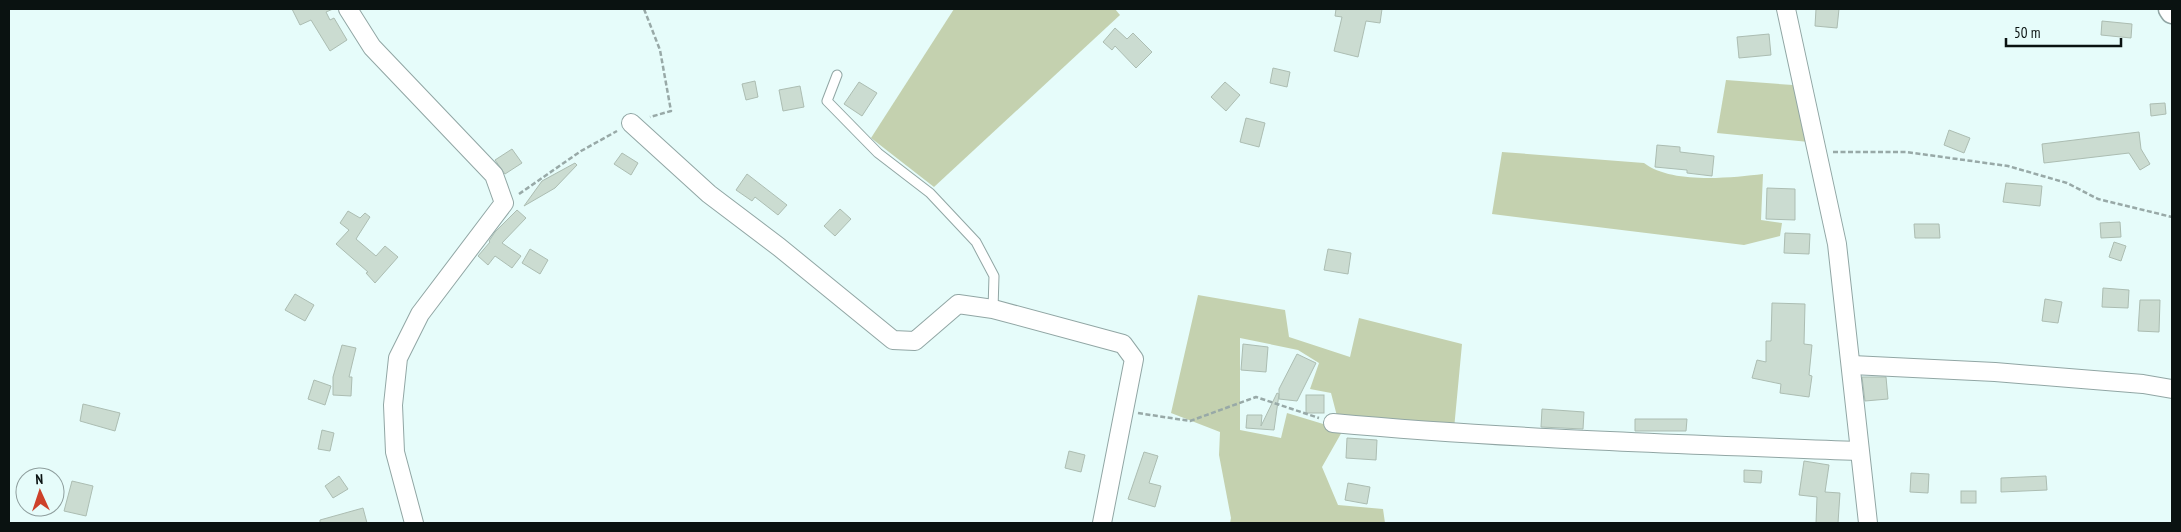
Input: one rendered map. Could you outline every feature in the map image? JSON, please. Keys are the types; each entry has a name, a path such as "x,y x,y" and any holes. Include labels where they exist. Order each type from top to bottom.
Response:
{"street":[{"path":"348,9 372,47 494,174 504,204 420,314 398,358 392,405 395,452 414,523"},
{"path":"1786,9 1838,244 1868,523"},
{"path":"631,123 709,194 778,246 892,340 915,341 958,304 994,309 1123,344 1134,359 1102,523"},
{"path":"1852,365 1996,372 2143,384 2172,389"},
{"path":"1333,423 1574,441 1859,451"}],"lane":[{"path":"837,75 827,101 878,153 930,193 976,242 994,276 994,309"}],"path":[{"path":"504,204 581,151 631,123 672,111 660,50 644,9"},
{"path":"1817,151 1906,152 2008,166 2066,183 2098,199 2172,217"},
{"path":"1125,411 1190,421 1256,397 1333,423"}],"green space":[{"path":"954,9 1115,9 1120,15 934,187 871,138"},
{"path":"1726,80 1793,85 1809,142 1717,133"},
{"path":"1502,152 1644,163 1656,170 1685,177 1718,178 1763,174 1761,220 1782,223 1780,236 1744,245 1492,214"},
{"path":"1198,295 1285,310 1289,337 1350,357 1359,318 1462,344 1454,429 1337,416 1331,393 1310,389 1319,363 1298,350 1240,338 1240,430 1281,438 1287,413 1343,430 1322,467 1338,505 1383,509 1385,523 1230,523 1231,518 1219,455 1220,432 1171,413"}],"building":[{"path":"292,9 333,9 326,12 330,20 334,18 347,40 330,51 311,20 300,25"},
{"path":"1336,9 1382,9 1380,23 1366,21 1358,57 1334,51 1342,17 1335,16"},
{"path":"1816,9 1839,9 1837,28 1815,26"},
{"path":"2102,21 2132,24 2131,38 2101,35"},
{"path":"1115,28 1127,39 1133,33 1152,52 1136,68 1115,46 1112,50 1103,42"},
{"path":"1769,34 1771,55 1739,58 1737,37"},
{"path":"1273,68 1290,72 1287,87 1270,83"},
{"path":"755,81 758,97 746,100 742,84"},
{"path":"859,82 877,93 862,116 844,104"},
{"path":"1225,82 1240,95 1226,111 1211,97"},
{"path":"800,86 804,107 783,111 779,90"},
{"path":"2165,103 2166,114 2151,116 2150,104"},
{"path":"1246,118 1265,123 1259,147 1240,142"},
{"path":"1949,130 1970,138 1964,153 1944,145"},
{"path":"2139,132 2141,149 2150,164 2140,170 2129,153 2044,163 2042,144"},
{"path":"1657,145 1680,147 1680,152 1714,156 1712,176 1687,173 1687,170 1655,167"},
{"path":"512,149 522,163 505,174 495,160"},
{"path":"622,153 638,163 631,175 614,164"},
{"path":"575,163 577,165 555,188 524,206 542,181"},
{"path":"747,174 787,205 778,215 755,197 752,201 736,190"},
{"path":"2006,183 2042,186 2040,206 2003,202"},
{"path":"1767,188 1795,189 1795,220 1766,219"},
{"path":"840,209 851,219 835,236 824,226"},
{"path":"517,210 526,218 502,243 521,256 512,268 495,256 488,265 478,256 490,242 495,232"},
{"path":"348,211 360,218 365,213 370,217 356,239 376,256 385,246 398,257 375,283 366,273 368,272 336,244 349,230 340,223"},
{"path":"2120,222 2121,237 2101,238 2100,223"},
{"path":"1914,224 1939,224 1940,238 1915,238"},
{"path":"1785,233 1810,234 1809,254 1784,253"},
{"path":"2114,242 2126,246 2121,261 2109,257"},
{"path":"530,249 548,260 540,274 522,263"},
{"path":"1328,249 1351,253 1348,274 1324,270"},
{"path":"2103,288 2129,290 2128,308 2102,307"},
{"path":"295,294 314,305 305,321 285,310"},
{"path":"2045,299 2062,302 2058,323 2042,321"},
{"path":"2140,300 2160,300 2159,332 2138,331"},
{"path":"1772,303 1805,304 1804,344 1812,345 1809,375 1812,376 1809,397 1780,393 1781,384 1752,378 1757,360 1766,362 1766,341 1771,341"},
{"path":"1243,344 1268,347 1266,372 1241,370"},
{"path":"342,345 356,348 349,377 352,377 351,396 333,395 333,377"},
{"path":"1297,354 1316,363 1297,401 1279,399 1279,389"},
{"path":"1862,377 1886,377 1888,399 1865,401"},
{"path":"314,380 331,386 325,405 308,399"},
{"path":"1277,393 1279,394 1274,430 1246,428 1247,415 1262,415 1261,426"},
{"path":"1306,395 1324,395 1324,413 1306,413"},
{"path":"83,404 120,413 115,431 80,421"},
{"path":"1542,409 1584,412 1583,429 1541,427"},
{"path":"1635,419 1687,419 1686,431 1635,431"},
{"path":"322,430 334,433 330,451 318,449"},
{"path":"1347,438 1377,440 1376,460 1346,458"},
{"path":"1069,451 1085,455 1081,472 1065,468"},
{"path":"1144,452 1158,456 1149,483 1161,486 1155,507 1128,499"},
{"path":"1804,461 1829,465 1825,492 1840,493 1838,523 1816,523 1817,497 1799,495"},
{"path":"1744,470 1762,471 1761,483 1744,482"},
{"path":"1911,473 1929,474 1928,493 1910,492"},
{"path":"339,476 348,489 333,498 325,486"},
{"path":"2046,476 2047,490 2001,492 2001,478"},
{"path":"72,481 93,486 86,516 65,511"},
{"path":"1348,483 1370,487 1367,504 1345,500"},
{"path":"1961,491 1976,491 1976,503 1961,503"},
{"path":"363,508 367,523 320,523 320,520"}]}
